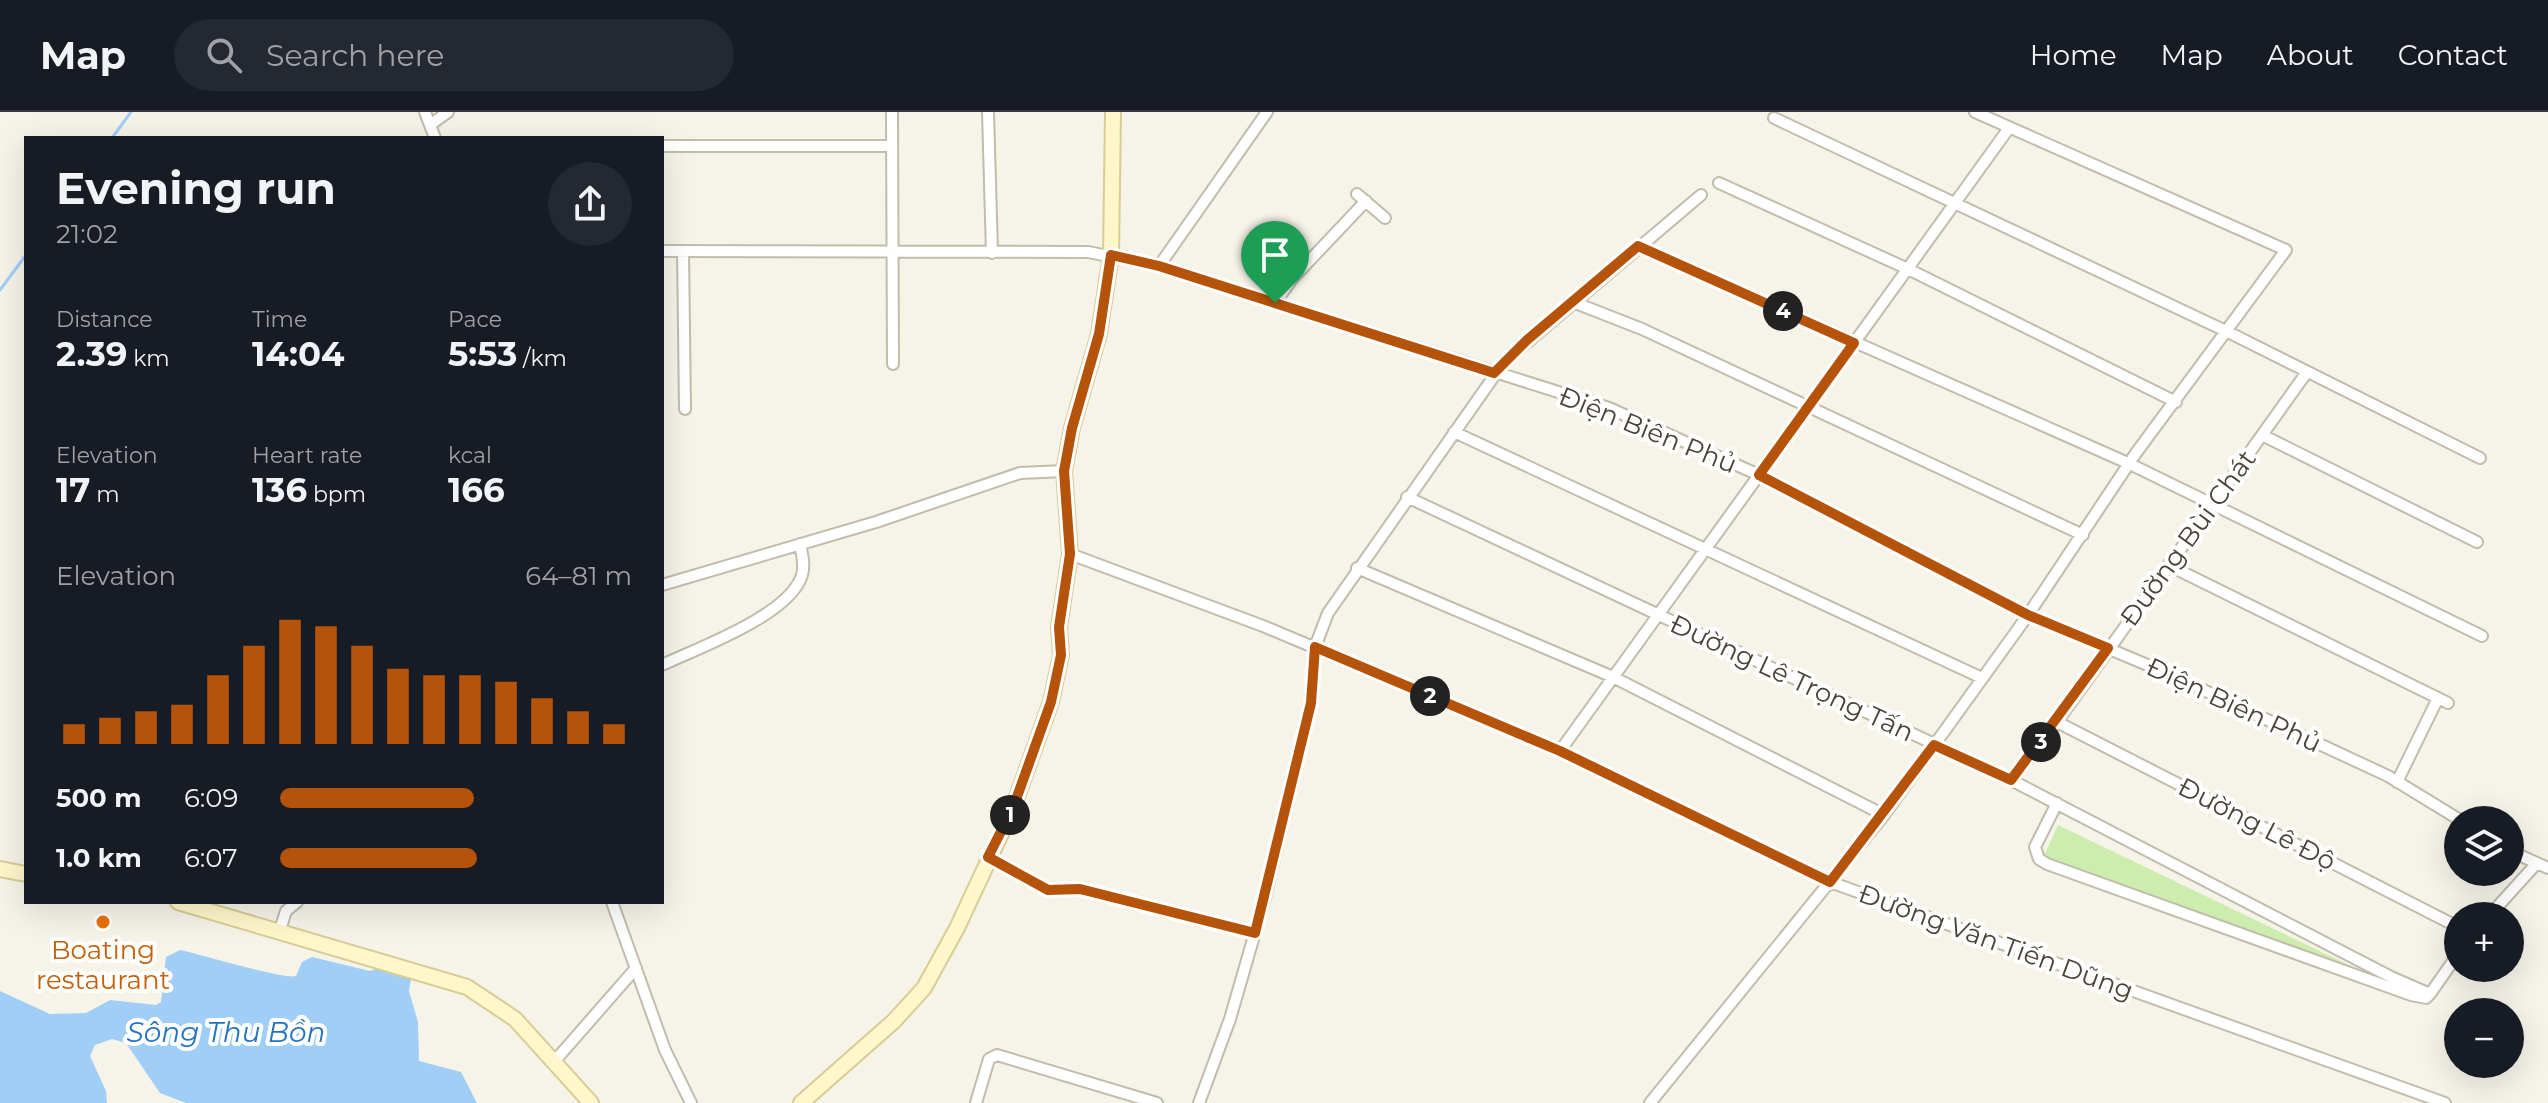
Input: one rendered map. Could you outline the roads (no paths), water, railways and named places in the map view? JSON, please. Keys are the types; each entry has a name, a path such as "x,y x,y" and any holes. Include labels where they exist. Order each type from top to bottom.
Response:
{"main road":[{"path":"801,1103 894,1021 924,988 957,928 1013,808 1051,702 1061,655 1059,627 1070,554 1064,471 1072,428 1099,334 1111,255 1113,112"},
{"path":"0,869 24,874"},
{"path":"185,904 467,987 493,1001 515,1019 591,1103"}],"street":[{"path":"425,112 434,136"},
{"path":"430,125 448,112"},
{"path":"892,112 893,364"},
{"path":"988,112 992,253"},
{"path":"1159,266 1267,112"},
{"path":"1650,1103 1884,815 2028,615 2130,464 2286,250 1975,112"},
{"path":"1774,118 2228,332 2480,458"},
{"path":"1560,751 2009,128"},
{"path":"664,146 891,146"},
{"path":"1719,183 1908,269 2176,402"},
{"path":"1357,194 1385,218"},
{"path":"1199,1103 1230,1019 1255,933 1311,703 1315,647 1328,613 1494,373 1638,246 1701,195"},
{"path":"1275,303 1300,270 1366,201"},
{"path":"1638,246 2130,464 2482,636"},
{"name":"Điện Biên Phủ","path":"664,251 1111,255 1159,266 1609,408 1759,475 2028,615 2108,648 2397,782 2444,810"},
{"path":"683,251 685,409"},
{"path":"1573,302 1642,329 1807,409 2083,535"},
{"name":"Đường Bùi Chát","path":"2011,780 2057,722 2307,372"},
{"path":"1454,432 1982,678"},
{"path":"2262,435 2477,542"},
{"path":"664,584 1020,473 1064,471"},
{"name":"Đường Lê Trọng Tấn","path":"1407,497 2011,780 2391,977 2430,994"},
{"path":"664,664 761,619 799,581 804,563 800,544"},
{"name":"Đường Văn Tiến Dũng","path":"1070,554 1315,647 1560,751 1830,882 2445,1103"},
{"path":"2168,565 2443,700 2397,782"},
{"path":"1357,568 1613,677 1884,815"},
{"name":"Đường Lê Độ","path":"2057,722 2444,920"},
{"path":"2057,803 2035,847 2039,859 2047,864 2411,995 2426,998 2444,974"},
{"path":"988,857 1048,890 1080,889 1255,933"},
{"path":"2524,857 2548,868"},
{"path":"2502,902 2537,863"},
{"path":"280,930 286,911 295,904"},
{"path":"613,904 665,1050 691,1103"},
{"path":"553,1063 636,968"},
{"path":"976,1103 989,1059 997,1055 1149,1102"}],"water":[{"name":"Sông Thu Bồn","path":"180,950 289,976 296,976 302,962 312,957 370,971 385,966 412,973 409,991 418,1022 419,1061 461,1072 477,1103 186,1103 160,1093 126,1043 112,1039 95,1045 90,1056 106,1091 107,1103 0,1103 0,991 50,1014 86,1013 110,1000 156,1005 161,1002 166,957"}],"waterway":[{"path":"113,136 131,112"},
{"path":"0,290 24,258"}],"place":[{"name":"Boating restaurant","path":"103,922"}]}
